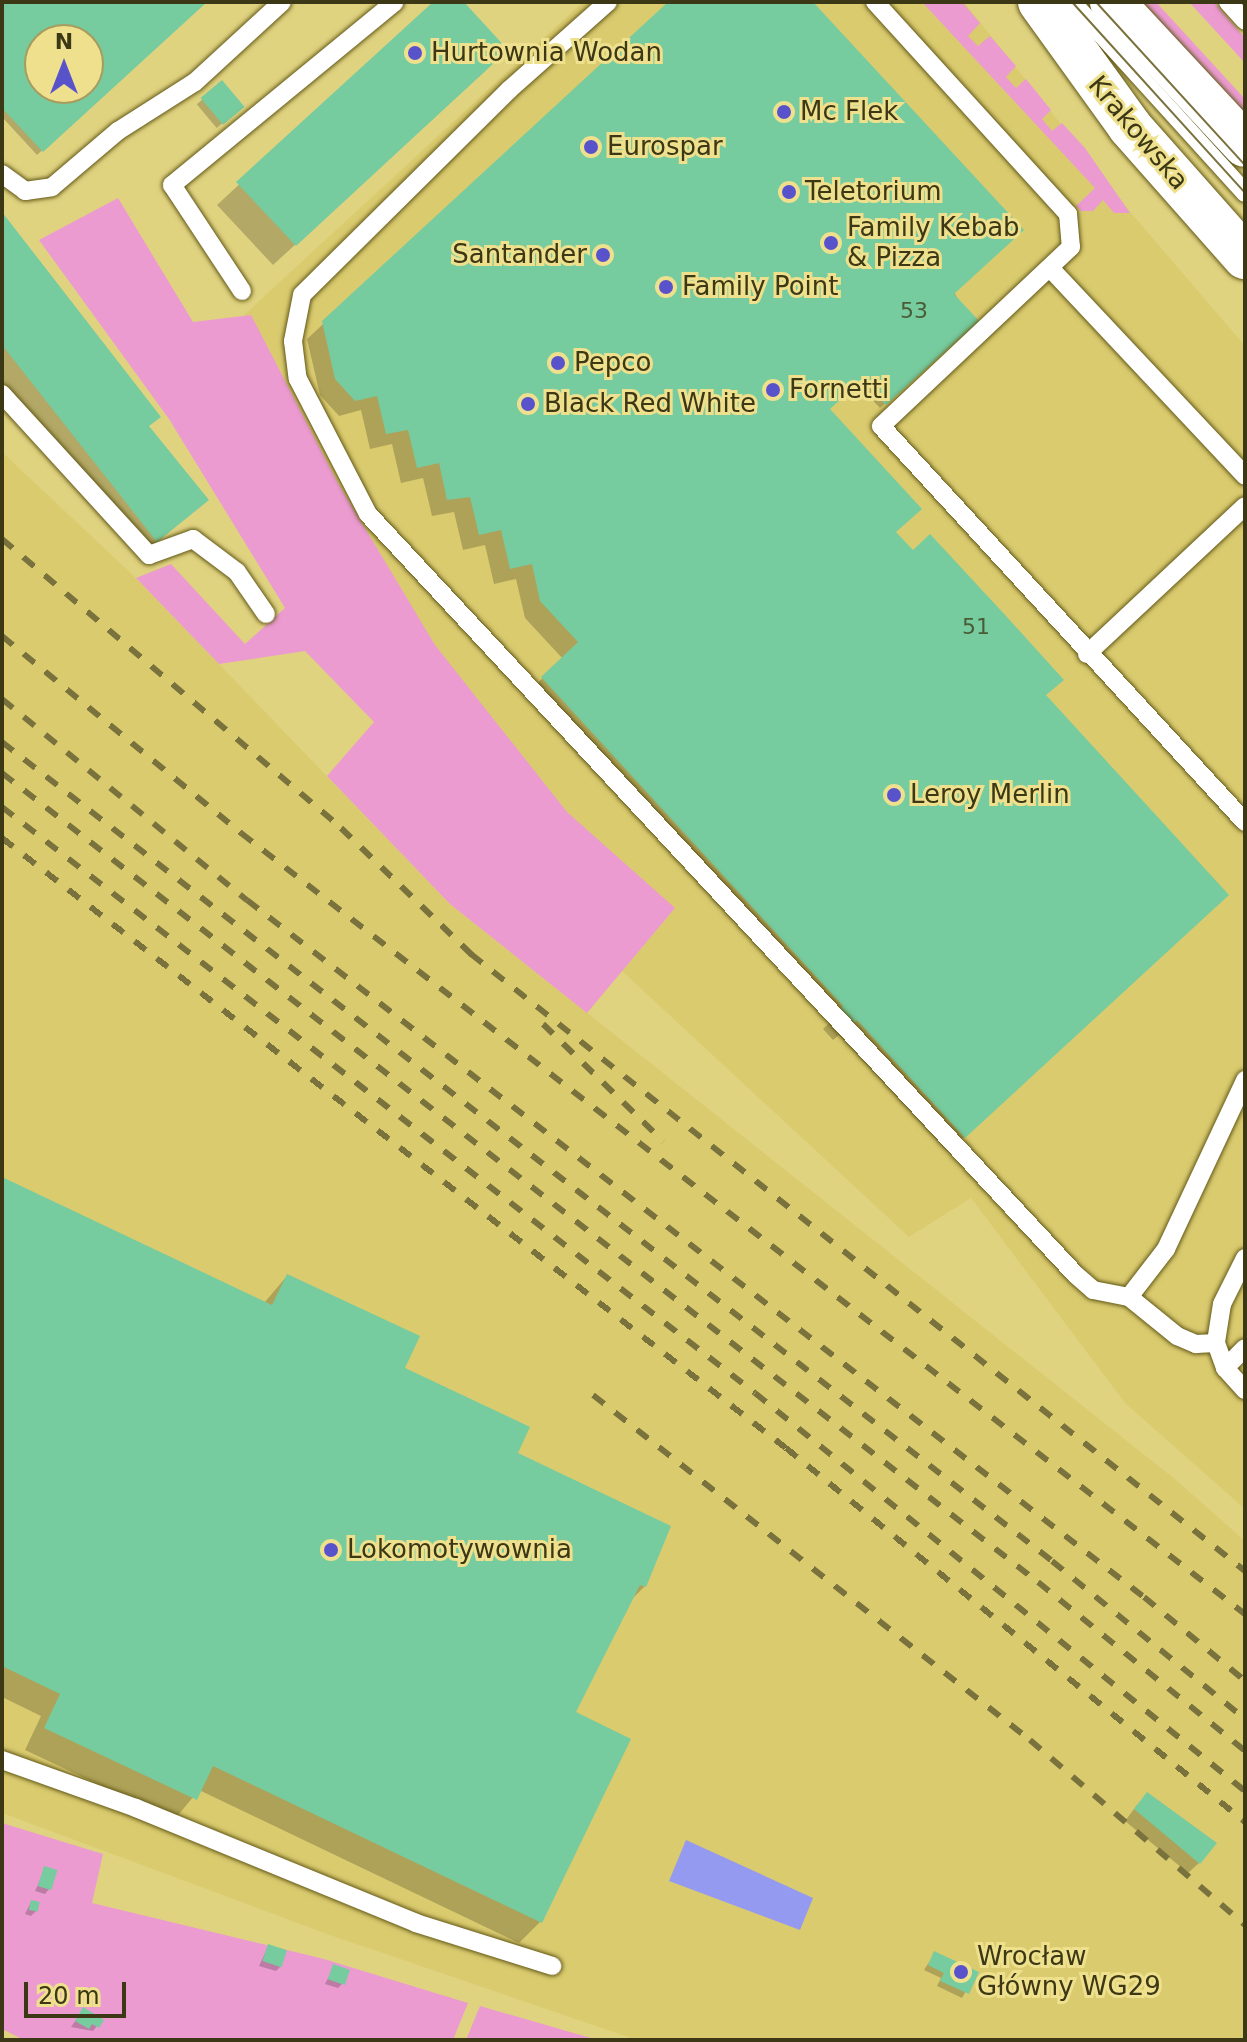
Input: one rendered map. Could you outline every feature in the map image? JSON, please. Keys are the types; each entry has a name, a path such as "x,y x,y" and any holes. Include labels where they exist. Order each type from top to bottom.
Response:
{"main road":[{"name":"Krakowska","path":"1040,2 1130,127 1245,257"},
{"path":"1112,2 1245,145"}],"lane":[{"path":"2,174 25,191 52,187 118,131 195,82 282,2"},
{"path":"242,291 172,185 395,2"},
{"path":"608,2 509,90 302,295 293,341 298,379 368,514 1076,1275 1093,1290 1129,1297 1177,1336 1196,1344 1216,1343"},
{"path":"875,2 1068,214 1071,247 881,426 1087,654 1245,822"},
{"path":"1072,2 1245,193"},
{"path":"1228,2 1245,21"},
{"path":"1050,268 1245,476"},
{"path":"2,394 149,555 193,539 237,572 266,614"},
{"path":"1087,654 1245,506"},
{"path":"1129,1297 1166,1249 1245,1080"},
{"path":"1245,1258 1222,1304 1216,1343 1225,1368 1245,1390"},
{"path":"1225,1368 1245,1348"},
{"path":"2,1760 136,1808 416,1923 552,1966"}],"shaded area":[{"path":"583,2 964,2 1132,214 1245,346 1245,1509 1125,1403 971,1198 909,1237 582,934 290,445 244,315"},
{"path":"922,2 962,2 980,23 968,36 978,46 990,36 1016,66 1006,77 1016,88 1026,79 1051,110 1042,119 1052,131 1062,123 1085,148 1130,213 1114,213 1103,200 1093,211 1081,211 1076,206 1095,188"},
{"path":"1140,2 1156,2 1245,99 1245,117"},
{"path":"1189,2 1214,2 1245,38 1245,63"},
{"path":"118,198 193,322 251,315 338,483 435,645 567,812 675,908 587,1013 450,904 327,776 374,722 305,651 219,664 136,578 171,564 245,644 285,608 169,419 39,240"},
{"path":"2,452 136,578 450,904 1176,1480 1245,1541 1245,2040 637,2040 327,1934 2,1813"},
{"path":"2,1823 103,1854 92,1903 324,1959 468,2003 453,2040 24,2040 2,2029"},
{"path":"480,2006 598,2040 466,2040"}],"water":[{"path":"686,1840 813,1898 800,1930 669,1881"}],"building":[{"path":"2,2 207,2 104,96 104,24 24,24 24,104 95,104 43,152 2,108"},
{"path":"433,2 464,2 508,50 296,246 236,182"},
{"path":"668,2 813,2 1024,230 954,294 979,321 886,405 862,380 830,409 922,509 896,532 913,550 930,534 1006,616 1064,680 1046,695 1229,895 965,1138 857,1020 851,1026 838,1012 843,1006 541,677 578,642 540,601 532,564 510,569 501,530 479,535 470,497 447,500 439,463 417,468 408,430 386,434 377,396 355,401 335,379 322,321"},
{"path":"222,80 244,107 223,125 201,98"},
{"path":"2,212 161,417 149,426 209,500 157,542 2,345"},
{"name":"Lokomotywownia","path":"2,1177 272,1305 287,1274 420,1336 405,1368 530,1427 518,1453 671,1526 646,1587 640,1585 576,1712 631,1739 542,1923 213,1766 197,1800 44,1728 60,1694 2,1666"},
{"path":"1147,1792 1217,1843 1200,1864 1134,1809"},
{"path":"44,1866 57,1870 51,1890 38,1886"},
{"path":"31,1900 40,1902 38,1912 29,1910"},
{"path":"268,1944 287,1950 281,1967 262,1961"},
{"name":"Wrocław Główny WG29","path":"934,1951 979,1972 969,1994 940,1981 944,1973 928,1965"},
{"path":"333,1964 350,1970 345,1985 328,1979"},
{"path":"83,2007 104,2020 99,2028 92,2024 89,2029 75,2021"}],"tram line":[{"path":"1072,2 1245,193"},
{"path":"1096,2 1245,165"}],"railway":[{"path":"2,539 341,828 477,960"},
{"path":"2,636 241,833 1245,1614"},
{"path":"2,699 247,900 1144,1597 1245,1681"},
{"path":"2,742 1052,1561 1245,1719"},
{"path":"2,773 1038,1582 1245,1751"},
{"path":"2,807 755,1393 1245,1791"},
{"path":"2,838 786,1448 1245,1822"},
{"path":"471,954 1245,1571"},
{"path":"543,1024 663,1141"},
{"path":"593,1395 1030,1740 1245,1925"}],"place":[{"name":"Hurtownia Wodan","path":"415,53"},
{"name":"Mc Flek","path":"784,112"},
{"name":"Eurospar","path":"591,147"},
{"name":"Teletorium","path":"789,192"},
{"name":"Family Kebab & Pizza","path":"831,243"},
{"name":"Santander","path":"603,255"},
{"name":"Family Point","path":"666,287"},
{"name":"Pepco","path":"558,363"},
{"name":"Fornetti","path":"773,390"},
{"name":"Black Red White","path":"528,404"},
{"name":"Leroy Merlin","path":"894,795"},
{"name":"Lokomotywownia","path":"331,1550"},
{"name":"Wrocław Główny WG29","path":"961,1972"}]}
